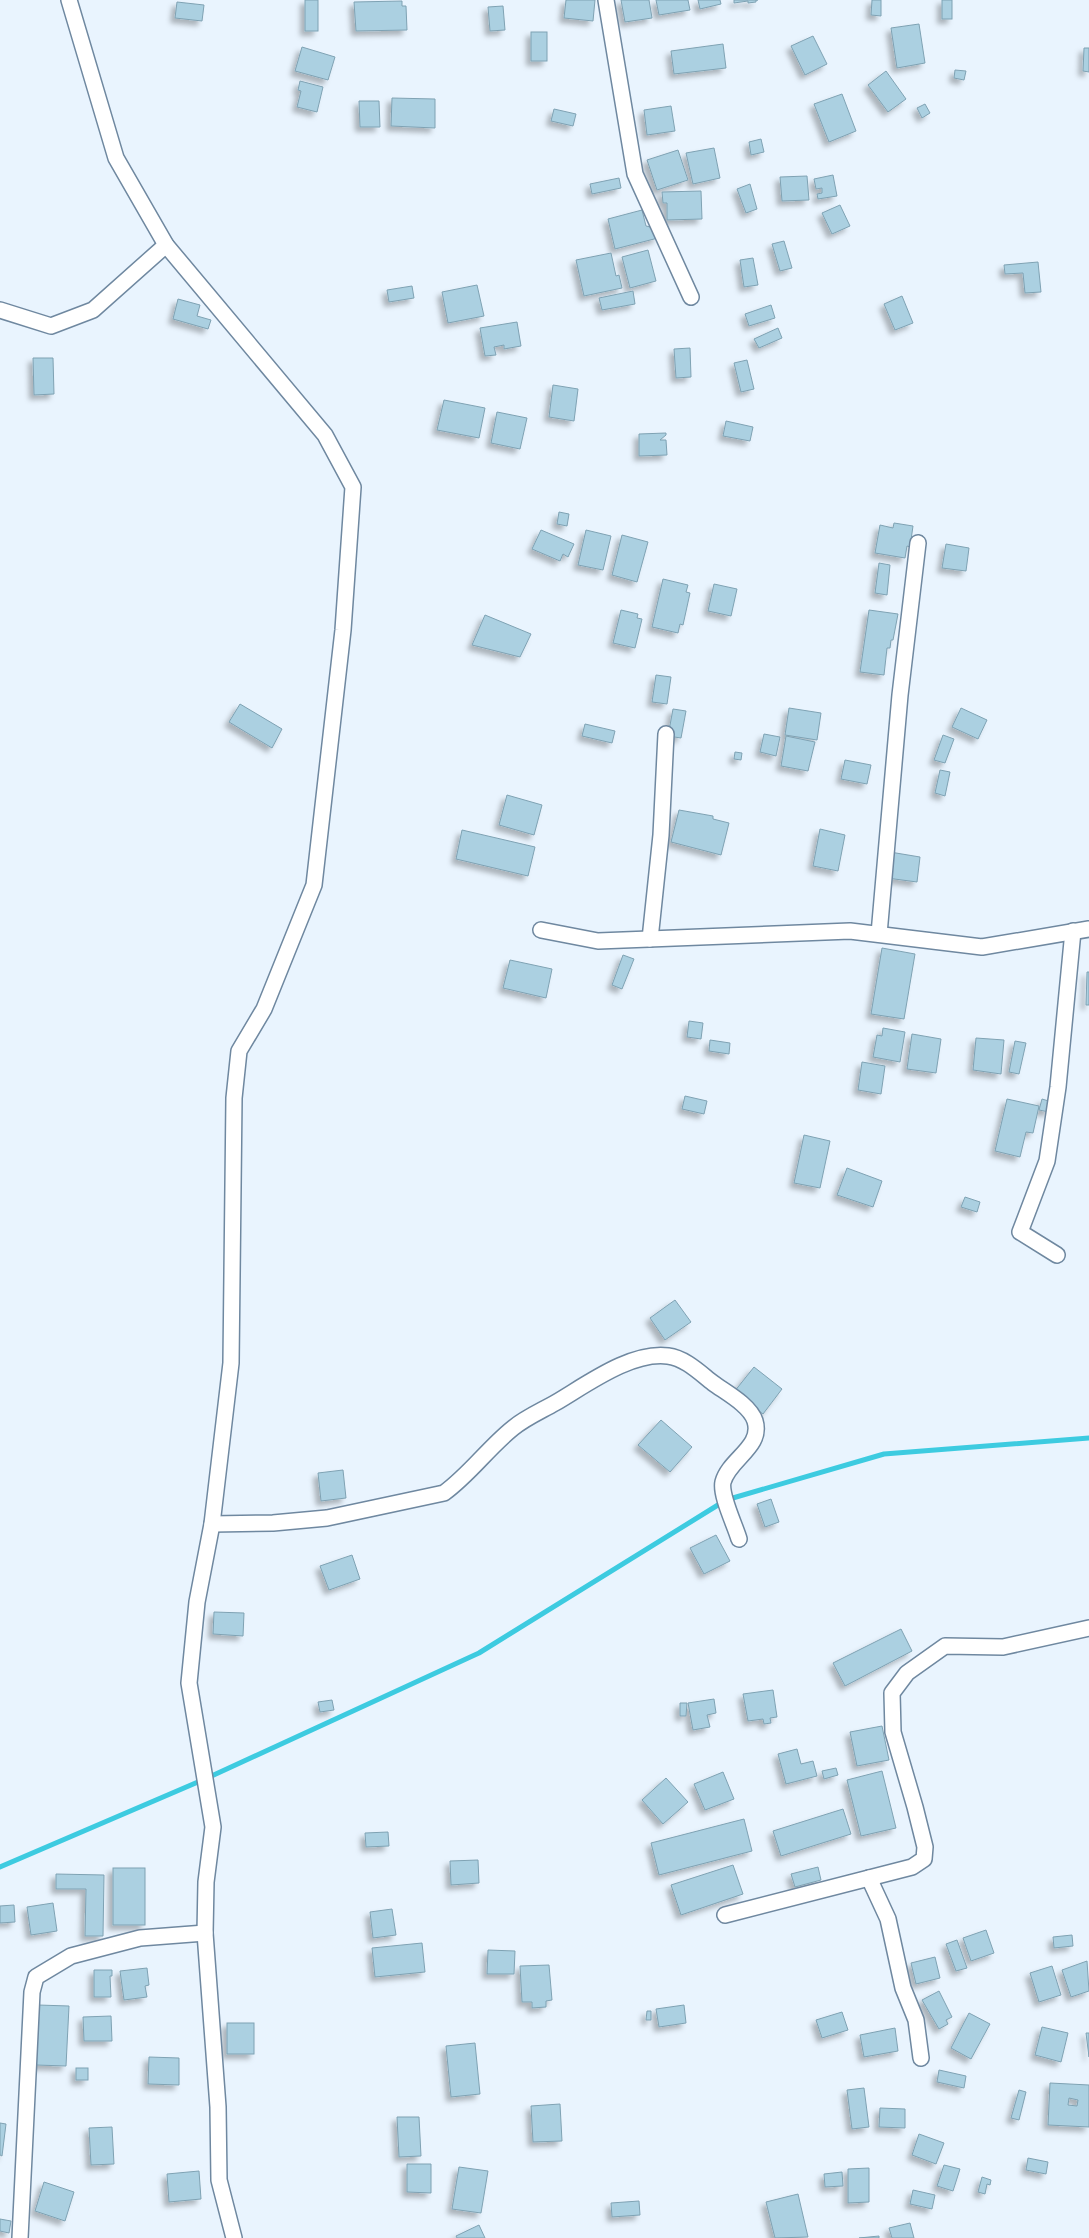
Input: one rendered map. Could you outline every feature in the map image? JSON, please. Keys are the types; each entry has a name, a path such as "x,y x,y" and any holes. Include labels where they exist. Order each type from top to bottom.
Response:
{"street":[{"path":"69,0 116,158 166,245 325,435 353,488 343,630 314,885 264,1009 240,1051 234,1098 231,1363 212,1524 197,1602 189,1683 212,1827 206,1882 205,1932 218,2106 219,2180 234,2238"},
{"path":"606,0 635,174 691,298"},
{"path":"0,310 50,326 93,310 166,245"},
{"path":"878,934 900,695 918,543"},
{"path":"650,939 661,835 666,734"},
{"path":"541,930 598,941 850,931 982,947 1089,929"},
{"path":"1057,1255 1020,1232 1047,1161 1058,1087 1073,931"},
{"path":"212,1524 273,1523 327,1518 444,1493 458,1483 514,1427 621,1365 644,1358 668,1356 685,1362 745,1408 754,1418 757,1431 751,1444 727,1472 722,1483 739,1539"},
{"path":"726,1916 912,1868 924,1859 925,1847 893,1732 892,1693 907,1673 945,1646 1003,1647 1089,1628"},
{"path":"869,1878 888,1919 903,1988 916,2020 922,2058"},
{"path":"20,2238 32,1992 36,1978 71,1956 140,1938 205,1932"}],"building":[{"path":"305,0 318,0 318,31 305,31"},
{"path":"566,0 595,0 593,21 564,18"},
{"path":"621,0 649,0 652,18 625,22"},
{"path":"656,0 688,0 690,10 659,15"},
{"path":"698,0 720,0 721,4 700,9"},
{"path":"734,0 756,0 756,2 734,3"},
{"path":"872,0 881,0 881,16 871,15"},
{"path":"942,0 952,0 952,19 942,19"},
{"path":"402,1 402,6 406,6 407,30 356,31 354,2"},
{"path":"177,2 204,5 202,21 175,18"},
{"path":"503,6 505,30 490,31 488,7"},
{"path":"919,24 925,63 897,68 891,28"},
{"path":"531,32 547,32 547,61 531,61"},
{"path":"813,36 827,64 805,75 791,46"},
{"path":"723,44 726,68 674,74 671,51"},
{"path":"302,47 335,57 328,80 295,71"},
{"path":"1084,48 1089,48 1089,72 1083,71"},
{"path":"955,70 966,71 964,80 954,78"},
{"path":"886,71 906,99 888,112 868,85"},
{"path":"300,81 323,87 317,112 297,107 301,91 298,90"},
{"path":"842,94 856,131 829,142 814,104"},
{"path":"392,98 435,99 435,128 391,126"},
{"path":"359,101 379,101 380,127 360,127"},
{"path":"925,104 930,113 922,118 917,108"},
{"path":"671,106 675,131 647,135 644,110"},
{"path":"554,109 576,114 573,126 551,121"},
{"path":"761,139 764,152 751,155 749,142"},
{"path":"714,148 720,178 693,184 686,153"},
{"path":"678,150 688,180 657,190 647,160"},
{"path":"833,175 837,196 818,199 817,194 822,193 822,188 816,189 814,179"},
{"path":"807,176 809,200 782,201 780,177"},
{"path":"619,178 621,188 592,194 590,184"},
{"path":"750,184 757,209 746,213 737,189"},
{"path":"701,191 702,219 667,220 667,203 663,203 662,192"},
{"path":"840,205 850,226 832,234 822,213"},
{"path":"642,210 646,226 655,228 658,238 615,249 608,219"},
{"path":"784,241 792,268 780,271 772,244"},
{"path":"648,250 656,281 630,288 622,257"},
{"path":"611,253 616,276 619,275 622,288 584,296 576,260"},
{"path":"753,258 758,285 744,287 740,260"},
{"path":"1038,262 1041,292 1025,293 1023,273 1005,274 1004,265"},
{"path":"477,285 484,316 448,323 442,292"},
{"path":"412,286 414,298 389,302 387,290"},
{"path":"633,291 635,304 602,310 599,298"},
{"path":"902,296 913,323 895,330 884,304"},
{"path":"178,299 200,305 197,316 211,320 208,329 173,319"},
{"path":"771,305 775,318 749,326 745,314"},
{"path":"517,322 521,346 504,349 504,345 494,347 496,355 485,356 480,328"},
{"path":"778,328 782,338 759,348 754,339"},
{"path":"690,348 691,377 676,378 674,349"},
{"path":"33,358 53,358 54,394 34,395"},
{"path":"747,360 754,389 741,392 734,363"},
{"path":"553,385 578,389 574,421 549,417"},
{"path":"444,400 485,408 479,438 437,430"},
{"path":"497,412 527,418 520,449 491,443"},
{"path":"726,421 753,427 750,441 723,436"},
{"path":"666,433 660,440 666,440 667,455 639,456 639,434"},
{"path":"559,512 569,514 567,526 557,524"},
{"path":"894,523 913,526 910,547 907,546 905,558 875,553 880,525 893,528"},
{"path":"541,530 574,544 568,557 563,554 560,561 532,549"},
{"path":"586,530 611,536 603,570 578,565"},
{"path":"622,535 648,542 637,582 612,575"},
{"path":"946,544 969,548 966,571 942,568"},
{"path":"879,563 890,565 887,595 875,593"},
{"path":"663,579 688,585 686,592 690,593 683,625 680,624 678,633 652,627"},
{"path":"714,584 737,589 731,616 708,611"},
{"path":"621,610 638,614 637,618 642,619 635,648 613,643"},
{"path":"869,610 898,614 893,640 891,640 890,648 887,648 884,675 860,672"},
{"path":"485,615 531,634 520,657 472,645"},
{"path":"656,675 671,677 667,704 652,702"},
{"path":"240,704 282,729 272,748 229,722"},
{"path":"789,708 821,713 817,740 785,735"},
{"path":"961,708 987,720 978,739 952,727"},
{"path":"673,709 686,711 681,738 668,736"},
{"path":"585,724 615,731 612,743 582,736"},
{"path":"764,734 780,737 776,756 760,752"},
{"path":"943,735 954,739 945,763 934,760"},
{"path":"786,736 815,742 808,771 781,766"},
{"path":"735,752 742,753 741,760 734,759"},
{"path":"845,760 871,765 867,784 841,779"},
{"path":"940,770 950,772 945,796 935,793"},
{"path":"507,795 542,805 534,835 499,825"},
{"path":"679,810 713,816 713,819 729,823 721,855 671,842"},
{"path":"820,829 845,835 838,871 813,866"},
{"path":"462,830 535,847 528,876 456,859"},
{"path":"890,852 920,857 917,882 887,878"},
{"path":"882,948 915,954 904,1019 871,1014"},
{"path":"623,955 634,959 622,989 612,985"},
{"path":"510,960 552,969 546,998 503,988"},
{"path":"1087,972 1089,972 1089,1005 1086,1005"},
{"path":"689,1021 703,1023 701,1039 687,1037"},
{"path":"883,1028 905,1032 900,1062 873,1057 877,1035 882,1036"},
{"path":"912,1034 941,1039 936,1073 907,1069"},
{"path":"976,1038 1004,1040 1001,1074 973,1070"},
{"path":"710,1040 730,1043 729,1054 709,1051"},
{"path":"1015,1041 1026,1043 1019,1074 1009,1072"},
{"path":"862,1062 885,1066 881,1094 858,1090"},
{"path":"685,1096 707,1101 704,1114 682,1109"},
{"path":"1007,1099 1039,1106 1033,1133 1026,1132 1020,1157 995,1151"},
{"path":"1042,1099 1052,1102 1049,1112 1039,1110"},
{"path":"804,1135 830,1141 820,1188 794,1183"},
{"path":"847,1168 882,1181 873,1207 837,1195"},
{"path":"965,1197 980,1202 977,1212 961,1207"},
{"path":"675,1300 691,1322 665,1340 650,1318"},
{"path":"754,1367 782,1389 763,1414 734,1392"},
{"path":"661,1420 692,1447 670,1472 638,1445"},
{"path":"343,1470 346,1498 321,1501 318,1473"},
{"path":"771,1499 779,1522 765,1527 757,1504"},
{"path":"716,1535 730,1561 704,1574 690,1548"},
{"path":"352,1555 360,1579 329,1590 320,1566"},
{"path":"214,1612 244,1613 243,1636 213,1634"},
{"path":"901,1629 912,1651 845,1686 833,1663"},
{"path":"773,1690 777,1717 770,1718 771,1723 764,1724 763,1719 748,1721 743,1694"},
{"path":"714,1699 716,1713 707,1715 710,1727 693,1730 688,1703"},
{"path":"332,1700 334,1710 320,1712 318,1702"},
{"path":"680,1703 687,1703 686,1716 680,1716"},
{"path":"882,1726 889,1760 857,1766 850,1732"},
{"path":"797,1749 801,1764 813,1761 817,1776 786,1784 778,1754"},
{"path":"836,1768 838,1775 824,1779 822,1771"},
{"path":"882,1771 896,1828 861,1836 847,1780"},
{"path":"723,1772 734,1799 705,1810 694,1784"},
{"path":"666,1778 688,1802 663,1824 642,1800"},
{"path":"843,1809 851,1834 781,1856 773,1831"},
{"path":"744,1819 752,1851 659,1875 651,1843"},
{"path":"388,1832 389,1846 366,1847 365,1833"},
{"path":"478,1860 479,1883 451,1885 450,1861"},
{"path":"733,1865 743,1894 681,1915 671,1885"},
{"path":"818,1867 821,1880 795,1887 791,1874"},
{"path":"113,1868 145,1868 145,1925 113,1925"},
{"path":"56,1874 104,1875 103,1936 85,1936 86,1889 56,1889"},
{"path":"53,1903 57,1931 31,1935 27,1907"},
{"path":"14,1905 15,1922 0,1923 0,1906"},
{"path":"392,1909 396,1935 373,1938 370,1912"},
{"path":"986,1930 994,1953 971,1961 963,1938"},
{"path":"1072,1935 1073,1946 1054,1948 1053,1937"},
{"path":"957,1940 967,1968 956,1971 946,1944"},
{"path":"422,1943 425,1972 375,1977 372,1948"},
{"path":"488,1950 515,1951 514,1974 487,1974"},
{"path":"935,1957 940,1978 916,1984 911,1963"},
{"path":"1087,1961 1089,1991 1071,1997 1062,1970"},
{"path":"549,1965 552,2000 546,2001 546,2007 532,2008 532,2002 522,2002 520,1966"},
{"path":"1052,1966 1061,1995 1039,2002 1030,1973"},
{"path":"147,1968 149,1985 145,1986 147,1997 124,2000 120,1971"},
{"path":"94,1970 112,1970 112,1976 110,1976 111,1997 94,1997"},
{"path":"939,1991 952,2017 946,2020 948,2024 939,2029 922,2000"},
{"path":"38,2005 69,2006 66,2066 36,2065"},
{"path":"684,2005 686,2023 659,2027 656,2009"},
{"path":"647,2011 651,2011 651,2020 646,2020"},
{"path":"842,2012 848,2030 822,2038 816,2020"},
{"path":"969,2013 990,2024 971,2059 951,2048"},
{"path":"111,2016 112,2041 84,2041 83,2017"},
{"path":"227,2023 254,2023 254,2054 227,2054"},
{"path":"1042,2027 1068,2033 1061,2062 1035,2055"},
{"path":"895,2028 898,2051 864,2057 860,2035"},
{"path":"1086,2033 1089,2033 1089,2057"},
{"path":"475,2043 480,2094 451,2097 446,2046"},
{"path":"149,2057 179,2058 179,2085 148,2084"},
{"path":"76,2068 88,2068 88,2080 76,2080"},
{"path":"939,2070 966,2076 964,2088 937,2082"},
{"path":"1050,2083 1089,2085 1089,2127 1048,2125","holes":["1069,2098 1078,2100 1077,2106 1068,2105"]},
{"path":"864,2088 869,2127 852,2129 847,2090"},
{"path":"1019,2090 1026,2092 1019,2120 1011,2118"},
{"path":"560,2104 562,2141 533,2142 531,2106"},
{"path":"880,2108 905,2109 905,2128 879,2127"},
{"path":"397,2117 419,2117 421,2156 399,2157"},
{"path":"0,2123 6,2124 2,2156 0,2155"},
{"path":"112,2127 114,2164 91,2165 89,2128"},
{"path":"919,2134 944,2143 936,2164 912,2155"},
{"path":"1028,2158 1048,2162 1046,2174 1026,2170"},
{"path":"407,2164 431,2164 431,2193 407,2192"},
{"path":"944,2165 960,2169 953,2191 937,2186"},
{"path":"459,2167 488,2171 481,2213 452,2209"},
{"path":"869,2168 869,2202 848,2203 848,2169"},
{"path":"199,2171 201,2199 169,2202 167,2174"},
{"path":"842,2172 843,2186 825,2187 824,2174"},
{"path":"982,2177 991,2180 990,2185 987,2184 985,2194 978,2192"},
{"path":"44,2182 74,2192 65,2221 35,2211"},
{"path":"913,2190 935,2195 932,2209 910,2204"},
{"path":"798,2194 808,2237 775,2238 766,2202"},
{"path":"639,2201 640,2215 612,2217 611,2203"},
{"path":"0,2219 11,2221 9,2233 0,2231"},
{"path":"910,2223 914,2238 892,2238 889,2228"},
{"path":"479,2225 485,2238 457,2238 456,2236"},
{"path":"879,2236 879,2238 859,2238"}],"waterway":[{"path":"0,1867 205,1779 479,1653 726,1500 884,1454 1089,1438"}]}
